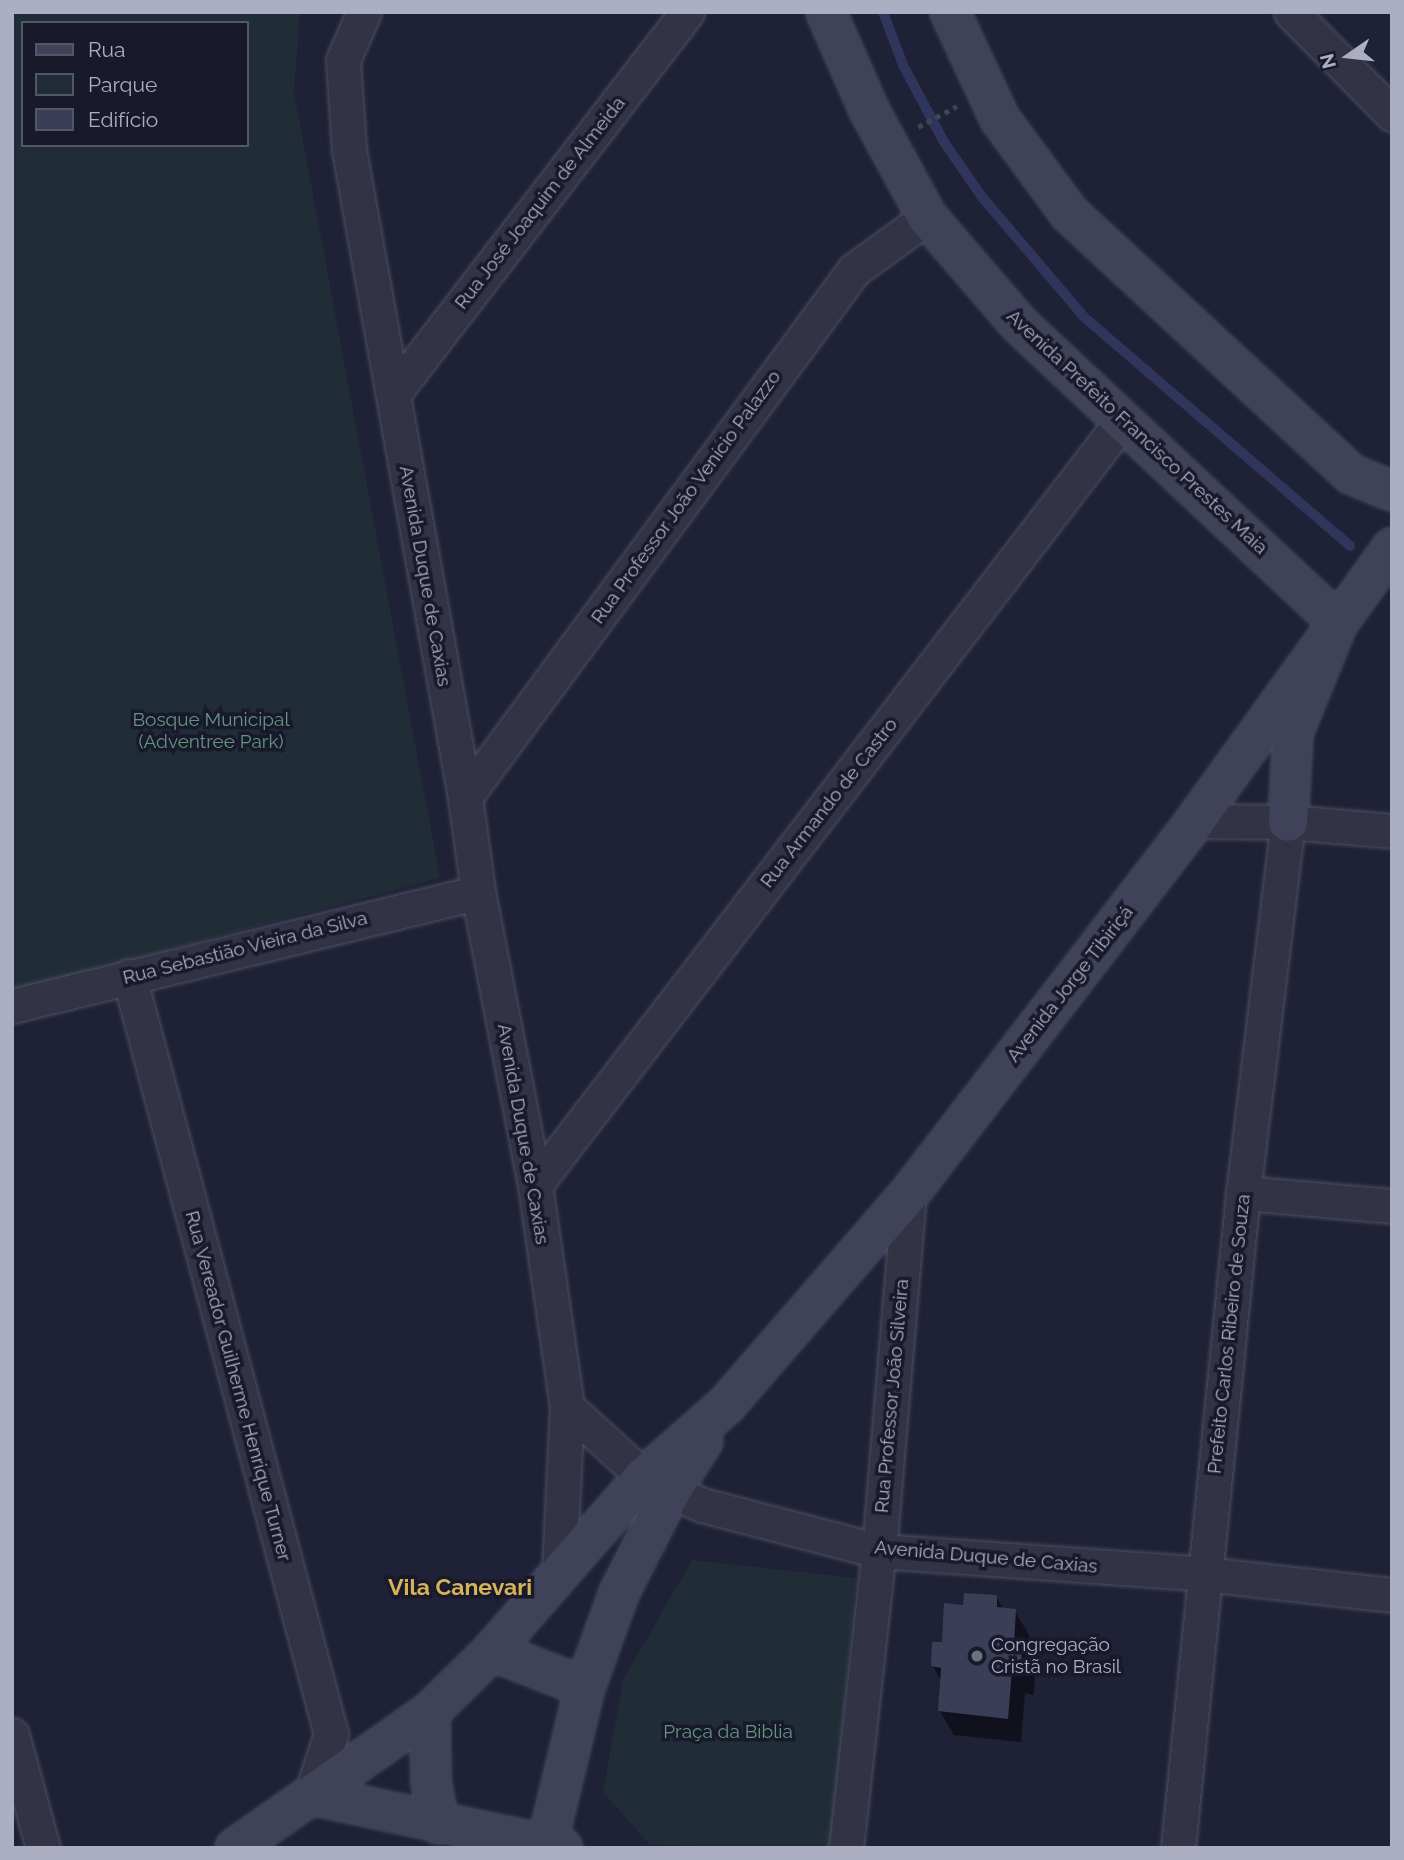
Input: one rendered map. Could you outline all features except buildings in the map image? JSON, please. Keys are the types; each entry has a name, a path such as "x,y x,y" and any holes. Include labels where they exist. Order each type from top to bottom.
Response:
{"street":[{"name":"Avenida Duque de Caxias","path":"364,12 342,60 349,150 465,797 478,892 535,1185 567,1406 658,1484 702,1505 879,1551 1205,1574 1392,1595"},
{"name":"Rua José Joaquim de Almeida","path":"393,394 687,12"},
{"name":"Avenida Prefeito Francisco Prestes Maia","path":"826,12 869,110 927,217 1019,324 1338,622"},
{"path":"950,12 1000,120 1069,213 1351,474 1392,491"},
{"path":"1291,12 1392,114"},
{"name":"Rua Professor João Venício Palazzo","path":"465,797 854,270 927,217"},
{"name":"Rua Armando de Castro","path":"535,1185 1122,421"},
{"name":"Avenida Jorge Tibiriçá","path":"658,1484 909,1194 1195,821 1392,548"},
{"path":"1288,822 1293,733 1338,622"},
{"path":"1195,821 1288,822 1392,831"},
{"name":"Prefeito Carlos Ribeiro de Souza","path":"1178,1848 1243,1193 1288,822"},
{"name":"Rua Sebastião Vieira da Silva","path":"12,1006 478,892"},
{"name":"Rua Vereador Guilherme Henrique Turner","path":"129,976 331,1734 311,1796"},
{"path":"1243,1193 1392,1206"},
{"name":"Rua Professor João Silveira","path":"846,1848 879,1551 909,1194"},
{"path":"559,1569 567,1406"},
{"path":"311,1796 552,1847 585,1687 658,1484"},
{"path":"244,1846 430,1712 492,1651 559,1569 658,1484"},
{"path":"492,1651 585,1687"},
{"path":"430,1712 431,1782 439,1824"},
{"path":"12,1735 43,1848"}],"path":[{"path":"915,129 959,105"}],"green space":[{"name":"Bosque Municipal (Adventree Park)","path":"12,12 300,12 294,92 440,878 12,991"},
{"name":"Praça da Biblia","path":"692,1560 856,1578 831,1848 650,1845 603,1792 623,1680"}],"waterway":[{"path":"883,12 903,65 944,142 982,197 1084,317 1350,546"}],"place":[{"name":"Congregação Cristã no Brasil","path":"977,1656"}],"district":[{"name":"Vila Canevari","path":"460,1587"}]}
